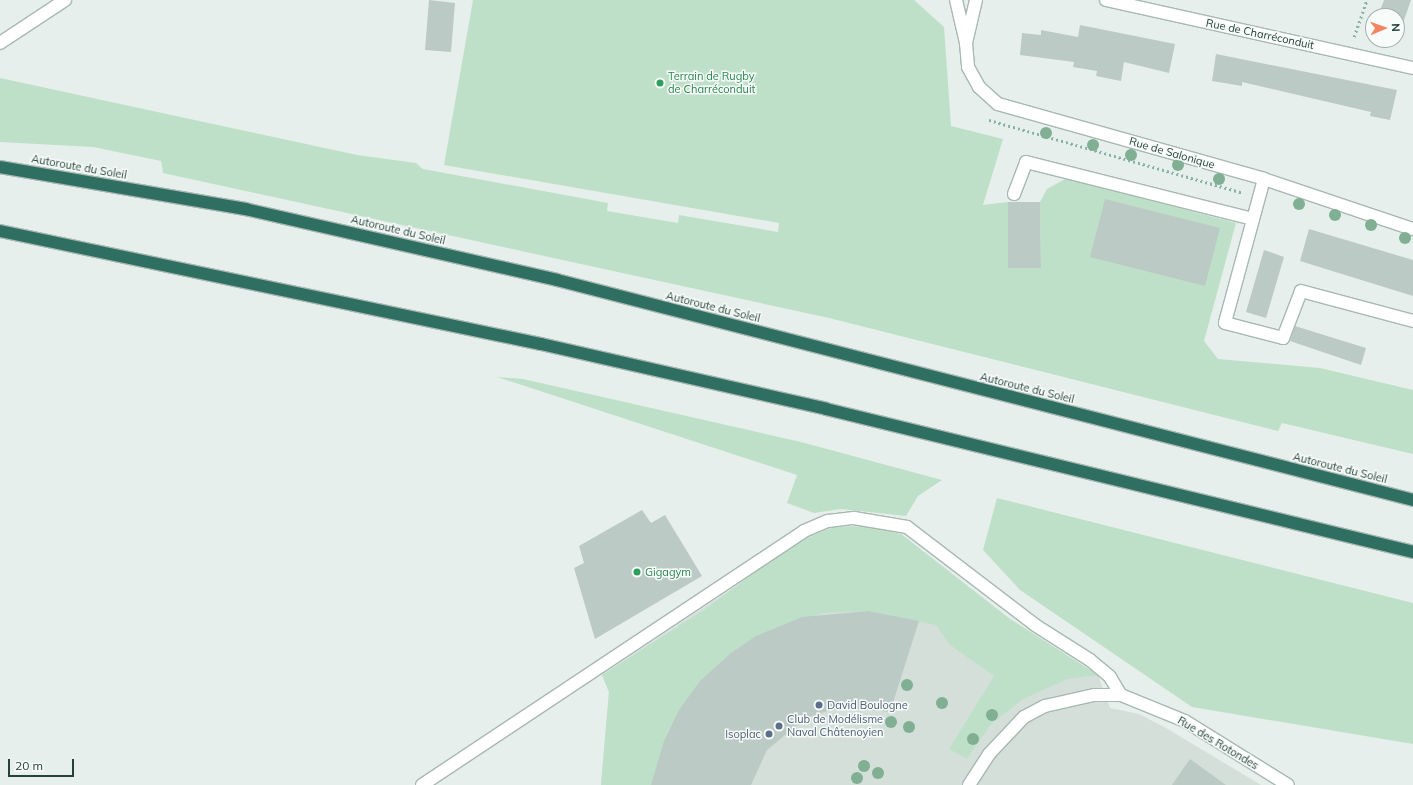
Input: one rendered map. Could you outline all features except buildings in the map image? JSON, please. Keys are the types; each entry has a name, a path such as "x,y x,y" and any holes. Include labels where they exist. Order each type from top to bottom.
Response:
{"highway":[{"name":"Autoroute du Soleil","path":"0,167 245,209 557,280 1413,500"},
{"path":"0,231 548,346 826,409 1413,552"}],"street":[{"path":"0,43 65,0"},
{"name":"Rue de Salonique","path":"956,0 966,43 968,67 979,87 998,104 1264,180 1413,230"},
{"name":"Rue de Salonique","path":"966,43 976,0"},
{"name":"Rue de Charréconduit","path":"1106,0 1413,68"},
{"path":"1014,194 1026,162 1253,219"},
{"path":"1264,180 1225,323 1283,338 1301,291 1413,321"},
{"path":"422,785 804,531 828,521 854,518 907,527 1035,625 1090,660 1110,677 1121,695"},
{"name":"Rue des Rotondes","path":"969,785 990,754 1024,717 1067,700 1094,694 1121,695 1185,721 1288,785"}],"path":[{"path":"1349,53 1367,0"},
{"path":"984,116 995,125 1259,198"}],"shaded area":[{"path":"855,526 901,534 1010,619 1098,675 1110,708 1139,714 1166,728 1261,785 601,785 609,692 602,675 813,535 833,527"}],"green space":[{"path":"473,0 914,0 944,27 951,126 1003,139 983,205 1008,202 1008,268 1041,268 1040,202 1047,189 1067,178 1236,223 1204,341 1218,359 1320,368 1413,390 1413,454 1282,423 1278,431 829,318 163,173 161,161 93,147 0,142 0,78 357,155 416,163 423,169 608,203 607,211 678,223 679,215 778,232 779,223 444,165"},
{"path":"497,377 523,379 801,442 942,480 918,496 906,516 841,509 814,513 787,503 797,475"},
{"path":"997,498 1413,603 1413,744 1192,707 1020,590 983,550"},
{"path":"871,526 901,534 1010,619 1098,675 1068,679 1023,699 991,724 967,759 949,749 994,676 950,645 936,625 868,611 822,613 756,636 700,681 668,731 652,785 601,785 609,692 602,675 704,610 793,544 833,527"}],"place":[{"name":"Terrain de Rugby de Charréconduit","path":"660,83"},
{"name":"Gigagym","path":"637,572"},
{"name":"David Boulogne","path":"819,705"},
{"name":"Club de Modélisme Naval Châtenoyien","path":"779,726"},
{"name":"Isoplac","path":"769,734"}]}
